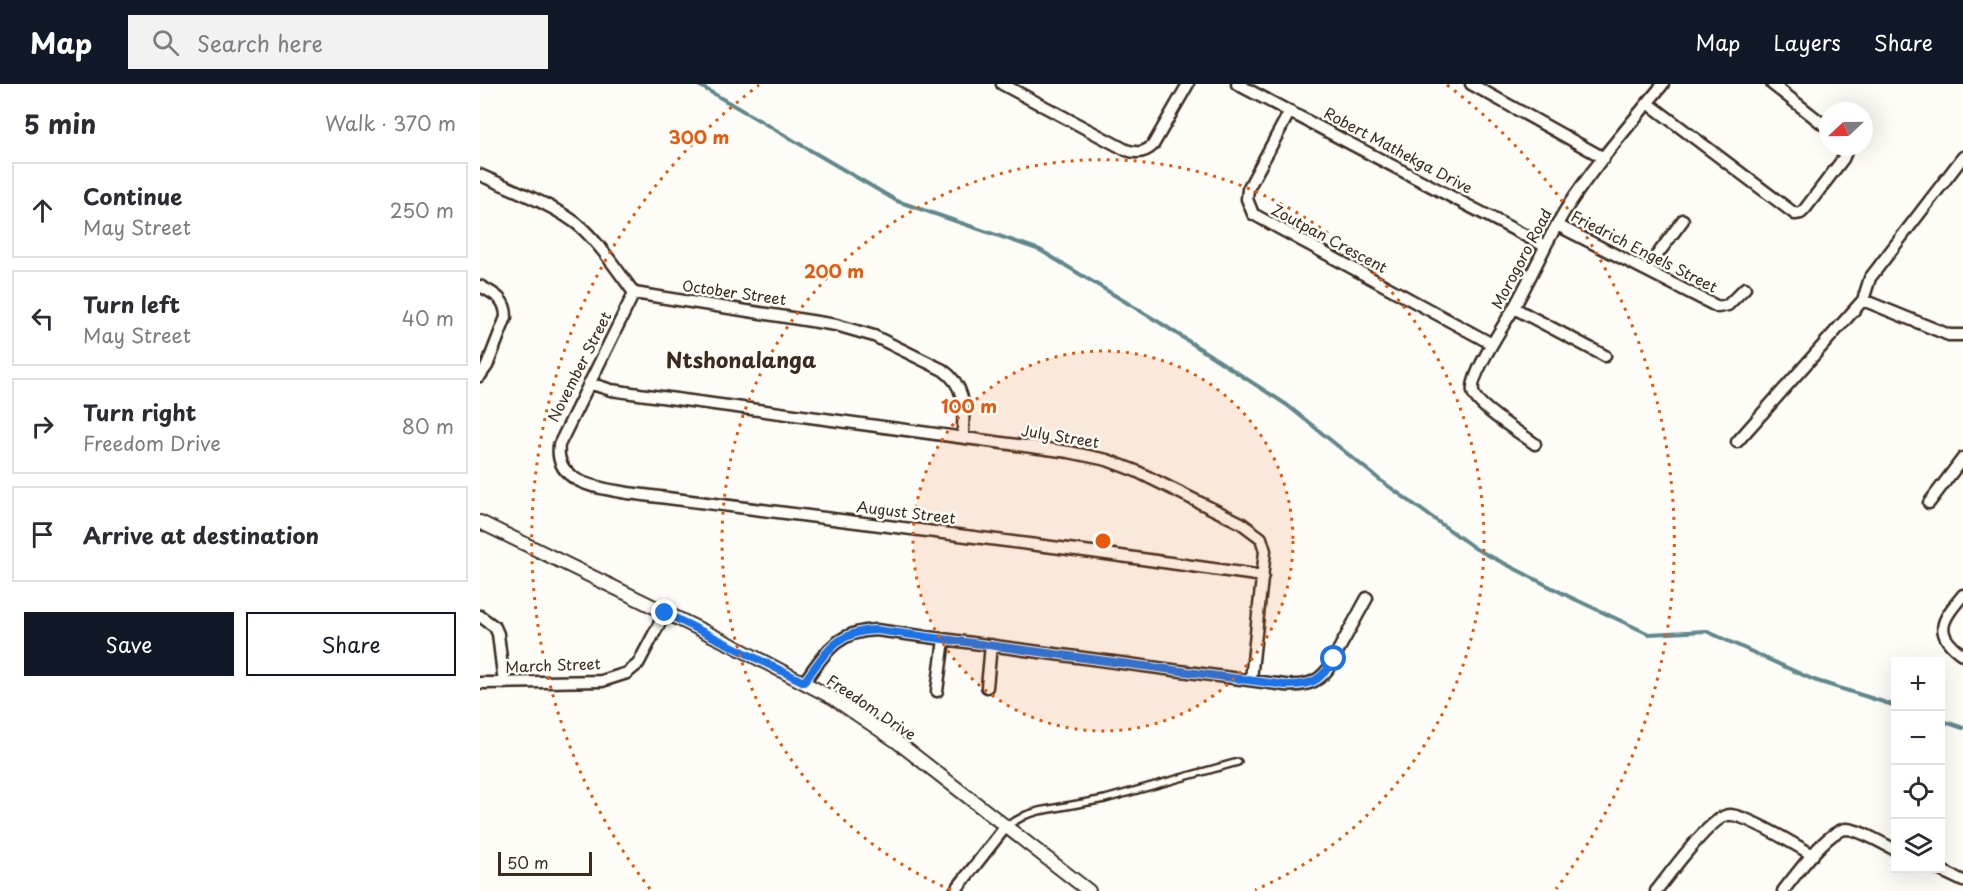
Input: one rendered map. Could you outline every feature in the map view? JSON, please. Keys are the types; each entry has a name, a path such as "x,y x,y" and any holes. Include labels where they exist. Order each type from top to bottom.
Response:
{"street":[{"path":"1002,84 1135,153 1149,149 1156,141 1188,84"},
{"name":"Robert Mathekga Drive","path":"1237,84 1545,246"},
{"path":"1471,84 1604,158"},
{"name":"Morogoro Road","path":"1535,444 1482,405 1473,393 1474,379 1514,308 1545,246 1575,196 1663,84"},
{"path":"1772,84 1819,121"},
{"path":"1648,103 1795,214 1802,213 1844,156"},
{"name":"Zoutpan Crescent","path":"1290,111 1248,189 1247,199 1253,214 1492,344"},
{"path":"1737,442 1863,300 1870,278 1963,157"},
{"path":"480,175 554,210 581,228 594,241 634,293"},
{"path":"1646,270 1683,220"},
{"name":"Friedrich Engels Street","path":"1557,225 1718,307 1728,305 1744,288"},
{"path":"480,286 502,301 506,317 487,366 480,376"},
{"name":"November Street","path":"559,457 561,438 634,293"},
{"name":"October Street","path":"634,293 807,319 874,336 943,370 957,383 963,400 963,437"},
{"path":"1863,300 1949,335 1963,335"},
{"path":"1514,308 1605,356"},
{"name":"July Street","path":"589,384 611,390 1090,456 1137,471 1241,523 1258,534 1264,544 1263,576 1251,679"},
{"name":"August Street","path":"559,457 572,477 581,482 607,489 1263,576"},
{"path":"1929,503 1963,458"},
{"name":"Freedom Drive","path":"480,522 804,682 864,718 1089,891"},
{"path":"1963,595 1945,618 1942,629 1948,642 1963,655"},
{"path":"804,682 830,647 838,640 857,632 876,630 1297,686 1316,681 1328,669 1367,598"},
{"name":"March Street","path":"480,683 602,681 627,673 638,664 665,613"},
{"path":"480,616 495,627 498,634 504,683"},
{"path":"937,690 944,640"},
{"path":"987,687 991,645"},
{"path":"1656,891 1706,830 1716,820 1727,815 1739,817 1784,838 1812,855"},
{"path":"955,891 1006,826"},
{"path":"1783,891 1812,855 1836,833 1847,829 1859,832 1891,848"},
{"path":"1945,873 1963,882"}],"lane":[{"path":"1006,826 1032,813 1104,799 1238,762"}],"waterway":[{"path":"697,84 897,201 1040,250 1162,324 1287,405 1380,480 1476,549 1649,634 1706,631 1814,680 1891,704"},
{"path":"1945,722 1963,728"}],"district":[{"name":"Ntshonalanga","path":"741,361"}],"route":[{"path":"665,613 804,682 830,647 838,640 866,630 1297,686 1316,681 1323,676 1334,659"}]}
